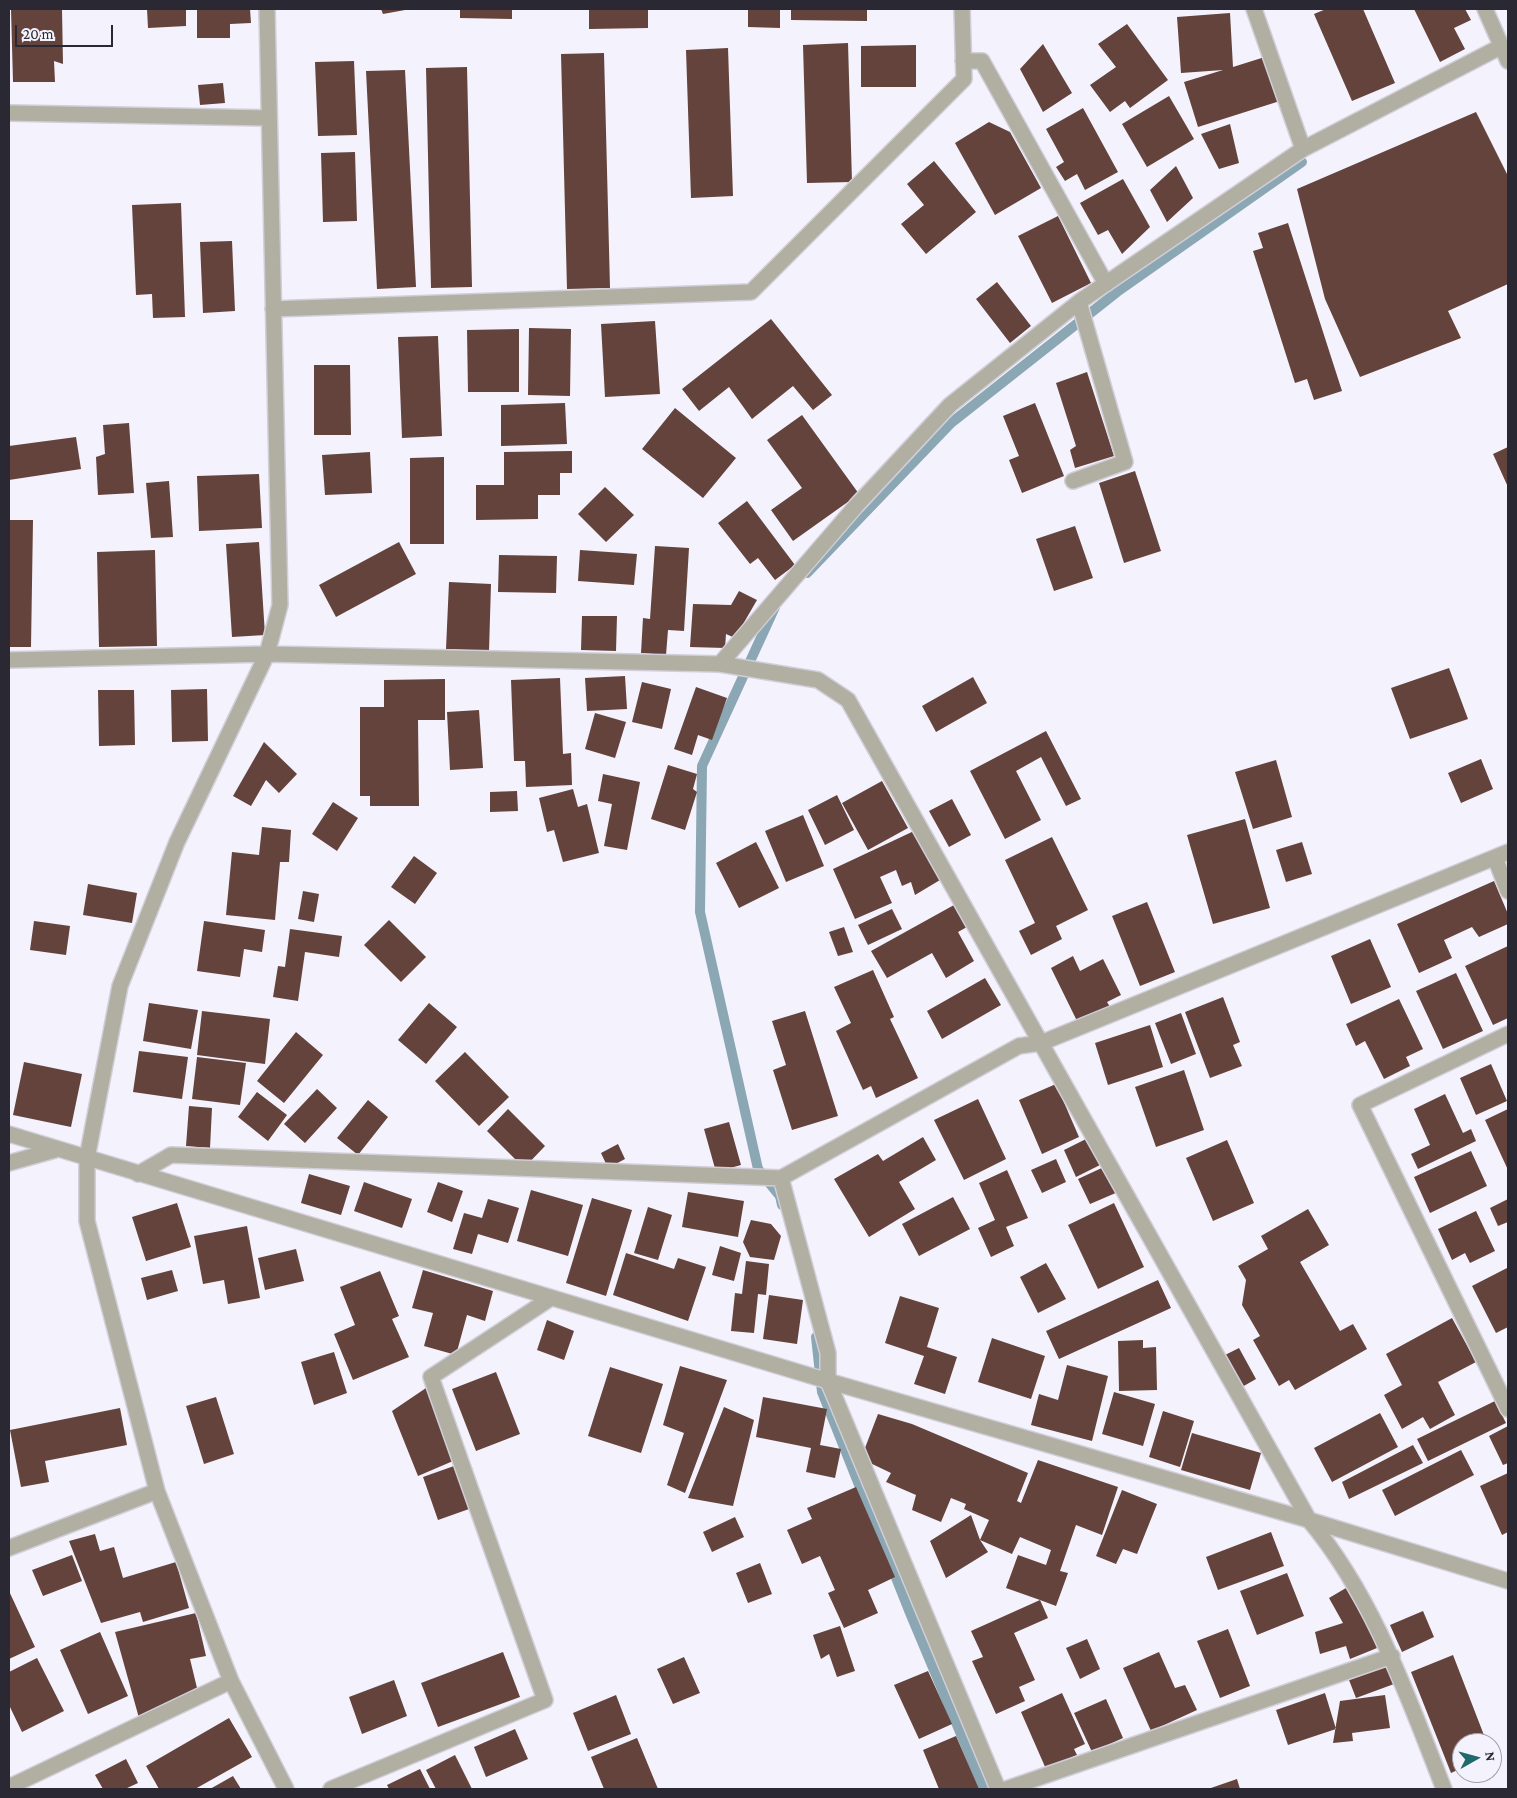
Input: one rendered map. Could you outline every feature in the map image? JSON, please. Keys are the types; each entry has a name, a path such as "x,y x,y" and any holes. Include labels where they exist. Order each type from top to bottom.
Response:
{"street":[{"path":"267,9 280,605 267,654 177,842 120,986 87,1158 87,1221 157,1491 231,1681 286,1789"},
{"path":"273,309 751,292 964,79 962,9"},
{"path":"1254,9 1303,149"},
{"path":"1485,9 1508,61"},
{"path":"720,664 856,506 950,405 1079,302 1303,149 1502,46"},
{"path":"963,61 982,61 1106,284"},
{"path":"9,113 268,118"},
{"path":"1074,481 1125,462 1079,302"},
{"path":"9,660 267,654 720,664 818,680 848,700 1309,1520 1335,1551 1392,1656 1444,1789"},
{"path":"138,1174 171,1155 781,1178 1019,1046 1041,1044 1501,855 1508,891"},
{"path":"1508,1034 1360,1105 1508,1409"},
{"path":"9,1134 55,1150 828,1381 1309,1520 1508,1580"},
{"path":"9,1163 55,1150"},
{"path":"781,1178 828,1353 828,1381 998,1789"},
{"path":"331,1789 545,1700 431,1377 550,1298"},
{"path":"9,1548 157,1491"},
{"path":"1006,1789 1392,1656"},
{"path":"9,1787 231,1681"}],"building":[{"path":"11,9 62,9 63,64 54,61 55,82 13,82"},
{"path":"147,9 186,9 186,26 148,28"},
{"path":"197,9 250,9 251,23 230,24 230,38 197,38"},
{"path":"381,9 405,9 405,10 383,14"},
{"path":"460,9 512,9 512,19 460,18"},
{"path":"589,9 648,9 648,28 589,29"},
{"path":"748,9 780,9 780,28 748,27"},
{"path":"791,9 867,9 867,21 791,20"},
{"path":"1326,9 1363,9 1395,83 1352,101 1314,14"},
{"path":"1414,9 1465,9 1471,20 1454,28 1465,49 1440,62"},
{"path":"1230,13 1233,67 1268,56 1283,100 1198,127 1184,82 1223,70 1181,73 1177,17"},
{"path":"1127,24 1168,80 1130,108 1125,101 1110,112 1090,85 1116,67 1098,44"},
{"path":"848,43 852,182 807,183 803,45"},
{"path":"1043,44 1072,93 1043,112 1020,69"},
{"path":"916,45 916,87 861,87 861,46"},
{"path":"728,48 733,196 691,198 686,50"},
{"path":"604,53 610,288 567,289 561,54"},
{"path":"354,61 357,135 318,136 315,62"},
{"path":"467,67 472,287 431,288 426,68"},
{"path":"405,70 416,287 377,289 366,71"},
{"path":"223,83 225,103 200,105 198,85"},
{"path":"1169,96 1194,139 1147,167 1122,124"},
{"path":"1083,108 1118,172 1085,190 1077,174 1065,181 1056,167 1064,162 1046,129"},
{"path":"1476,112 1508,176 1508,284 1448,311 1461,338 1360,377 1325,299 1297,189"},
{"path":"989,122 1010,132 1041,188 995,215 955,143"},
{"path":"1230,124 1239,163 1219,169 1201,134"},
{"path":"355,152 357,221 323,222 321,153"},
{"path":"934,161 976,212 926,254 901,224 924,205 907,184"},
{"path":"1176,166 1193,198 1167,222 1150,190"},
{"path":"1123,179 1150,227 1122,254 1108,230 1098,235 1080,203"},
{"path":"181,203 185,317 153,318 152,294 136,295 132,205"},
{"path":"1058,216 1091,283 1052,303 1018,236"},
{"path":"1288,223 1342,391 1314,400 1307,379 1295,383 1253,251 1263,248 1258,233"},
{"path":"232,241 235,311 203,313 200,242"},
{"path":"997,282 1031,326 1010,343 976,299"},
{"path":"771,319 832,395 813,410 793,386 752,419 729,387 699,411 682,389"},
{"path":"655,321 660,394 605,397 601,324"},
{"path":"529,328 571,329 570,396 528,395"},
{"path":"519,329 519,392 468,392 467,330"},
{"path":"438,336 442,436 402,438 398,337"},
{"path":"314,365 350,365 351,435 314,435"},
{"path":"1087,372 1114,456 1075,468 1070,450 1076,446 1056,383"},
{"path":"565,403 567,444 501,446 501,405"},
{"path":"1035,403 1064,476 1022,493 1009,460 1019,456 1003,416"},
{"path":"675,408 736,458 703,498 642,449"},
{"path":"802,415 859,494 793,541 771,510 802,488 767,440"},
{"path":"129,423 134,493 98,495 96,457 105,454 103,425"},
{"path":"76,437 81,469 9,480 9,446"},
{"path":"1508,447 1508,487 1493,454"},
{"path":"572,451 572,473 560,473 560,495 538,495 538,519 476,520 476,485 504,485 504,452"},
{"path":"370,452 372,493 325,495 322,455"},
{"path":"444,457 444,544 410,544 410,458"},
{"path":"1135,471 1161,551 1124,563 1099,483"},
{"path":"259,474 262,528 199,531 197,476"},
{"path":"169,481 173,537 151,538 146,483"},
{"path":"605,487 634,515 606,542 578,514"},
{"path":"747,501 795,565 775,580 758,558 750,564 718,523"},
{"path":"9,520 33,520 31,647 9,647"},
{"path":"1075,526 1093,578 1054,591 1036,539"},
{"path":"259,542 265,635 232,637 226,544"},
{"path":"399,542 416,574 336,617 319,585"},
{"path":"655,546 689,548 684,631 668,630 666,655 641,653 643,618 650,619"},
{"path":"155,550 157,646 99,647 97,552"},
{"path":"580,550 637,554 634,585 578,581"},
{"path":"499,555 557,556 556,593 498,592"},
{"path":"449,582 491,584 489,651 446,649"},
{"path":"739,591 757,600 735,638 726,634 725,648 690,647 693,604 731,605"},
{"path":"582,616 617,616 616,651 581,650"},
{"path":"1449,668 1468,719 1410,739 1391,688"},
{"path":"625,676 627,709 587,711 585,678"},
{"path":"973,677 987,703 936,732 922,706"},
{"path":"560,678 563,754 571,753 572,785 526,787 525,761 514,761 511,680"},
{"path":"445,679 445,720 418,720 419,806 370,806 370,796 360,796 360,707 384,707 384,680"},
{"path":"642,682 671,689 662,729 632,722"},
{"path":"696,687 727,698 712,740 698,735 692,755 674,749"},
{"path":"207,689 208,741 172,742 171,690"},
{"path":"98,690 134,690 135,745 99,746"},
{"path":"479,710 483,768 450,770 447,712"},
{"path":"595,713 626,722 615,758 585,749"},
{"path":"1046,731 1081,799 1066,806 1041,757 1016,771 1041,820 1005,839 970,771"},
{"path":"264,742 297,774 279,793 266,780 251,806 233,796"},
{"path":"1481,759 1493,789 1461,803 1448,773"},
{"path":"1276,760 1292,817 1253,829 1235,772"},
{"path":"668,765 697,774 693,789 697,792 685,830 651,819"},
{"path":"603,774 640,782 627,850 604,846 612,804 598,801"},
{"path":"882,781 908,828 868,850 842,803"},
{"path":"573,789 578,807 587,804 599,853 563,862 554,830 547,832 539,798"},
{"path":"517,791 518,811 490,812 490,792"},
{"path":"837,795 854,830 825,845 808,810"},
{"path":"952,799 971,835 949,847 929,811"},
{"path":"333,802 358,818 337,851 312,834"},
{"path":"803,815 824,866 786,882 765,831"},
{"path":"1245,819 1270,908 1213,924 1187,835"},
{"path":"262,827 291,830 289,862 280,862 275,920 226,915 232,852 259,855"},
{"path":"914,831 940,880 915,895 911,882 902,886 896,870 880,877 892,903 855,919 833,869"},
{"path":"1052,837 1088,910 1056,926 1062,939 1031,955 1019,931 1035,923 1005,860"},
{"path":"756,842 779,888 739,908 716,863"},
{"path":"1302,842 1312,874 1286,882 1276,850"},
{"path":"414,856 437,873 415,904 391,887"},
{"path":"1494,881 1508,914 1508,924 1479,937 1472,927 1444,940 1452,958 1419,973 1397,924"},
{"path":"88,884 137,893 132,923 83,915"},
{"path":"303,891 319,894 314,922 298,919"},
{"path":"1147,902 1175,972 1140,986 1112,916"},
{"path":"954,905 967,927 958,932 974,961 946,978 932,953 887,978 871,951"},
{"path":"892,909 902,929 868,945 858,925"},
{"path":"389,920 426,957 401,982 364,945"},
{"path":"34,921 70,926 66,955 30,950"},
{"path":"204,921 265,930 262,952 244,949 240,977 197,971"},
{"path":"844,927 853,952 838,956 829,932"},
{"path":"290,929 342,936 339,957 305,952 298,1001 273,997 278,966 285,967"},
{"path":"1370,939 1391,987 1351,1004 1331,956"},
{"path":"1508,946 1508,1018 1493,1025 1465,966"},
{"path":"1073,956 1080,971 1103,959 1121,995 1107,1002 1110,1007 1078,1023 1051,968"},
{"path":"873,970 894,1017 890,1019 918,1078 876,1098 871,1086 863,1090 836,1031 851,1023 834,987"},
{"path":"1456,973 1483,1031 1443,1049 1416,991"},
{"path":"985,978 1001,1005 942,1039 927,1011"},
{"path":"1223,997 1240,1042 1233,1045 1242,1066 1210,1078 1185,1012"},
{"path":"1399,999 1423,1049 1406,1057 1410,1066 1384,1079 1365,1041 1356,1046 1346,1024"},
{"path":"149,1003 198,1010 191,1049 143,1041"},
{"path":"429,1003 457,1027 426,1064 398,1040"},
{"path":"202,1011 270,1019 265,1064 197,1055"},
{"path":"805,1011 838,1116 792,1130 773,1070 786,1065 772,1021"},
{"path":"1181,1013 1196,1054 1171,1064 1155,1023"},
{"path":"1150,1025 1163,1067 1108,1085 1095,1043"},
{"path":"296,1032 323,1055 284,1103 257,1081"},
{"path":"139,1051 188,1057 182,1099 133,1092"},
{"path":"465,1052 509,1097 479,1126 435,1081"},
{"path":"197,1057 246,1063 240,1105 192,1099"},
{"path":"24,1062 82,1074 71,1127 13,1115"},
{"path":"1491,1064 1507,1101 1476,1115 1460,1078"},
{"path":"1184,1070 1204,1130 1156,1147 1135,1087"},
{"path":"1056,1084 1079,1137 1042,1154 1019,1100"},
{"path":"317,1089 337,1108 305,1143 284,1124"},
{"path":"257,1092 287,1115 268,1141 238,1117"},
{"path":"1445,1094 1463,1133 1471,1129 1476,1141 1418,1169 1411,1154 1430,1145 1414,1109"},
{"path":"978,1099 1006,1159 964,1180 934,1120"},
{"path":"368,1100 388,1117 358,1155 337,1138"},
{"path":"189,1106 212,1108 210,1148 186,1146"},
{"path":"508,1109 545,1146 524,1168 487,1131"},
{"path":"1508,1109 1508,1170 1485,1120"},
{"path":"729,1122 741,1165 716,1172 704,1129"},
{"path":"923,1137 936,1160 899,1182 915,1209 869,1237 834,1179 878,1154 883,1161"},
{"path":"1088,1138 1102,1164 1076,1177 1064,1150"},
{"path":"1227,1140 1254,1203 1213,1221 1186,1158"},
{"path":"618,1144 625,1159 608,1168 601,1153"},
{"path":"1471,1151 1487,1186 1430,1213 1414,1177"},
{"path":"1056,1159 1066,1182 1042,1193 1031,1170"},
{"path":"1106,1166 1118,1192 1090,1204 1078,1179"},
{"path":"1007,1170 1028,1218 1006,1227 1014,1246 991,1257 978,1228 995,1220 979,1183"},
{"path":"309,1174 350,1186 341,1215 301,1203"},
{"path":"364,1182 412,1199 402,1228 354,1211"},
{"path":"438,1182 463,1191 452,1222 427,1212"},
{"path":"531,1190 583,1205 568,1256 517,1241"},
{"path":"688,1192 744,1201 738,1237 682,1227"},
{"path":"953,1197 970,1229 919,1256 902,1224"},
{"path":"592,1198 632,1210 606,1296 566,1283"},
{"path":"488,1199 519,1208 508,1243 478,1234 472,1254 453,1249 464,1213 482,1218"},
{"path":"1508,1199 1508,1222 1498,1226 1490,1208"},
{"path":"177,1203 191,1247 146,1261 132,1217"},
{"path":"1114,1203 1144,1267 1098,1289 1068,1225"},
{"path":"648,1207 672,1215 658,1260 634,1253"},
{"path":"1308,1209 1329,1245 1300,1262 1340,1331 1353,1324 1367,1349 1295,1390 1289,1380 1279,1386 1253,1340 1260,1336 1242,1305 1246,1280 1238,1266 1268,1249 1261,1236"},
{"path":"1476,1211 1495,1251 1470,1263 1465,1253 1452,1260 1438,1229"},
{"path":"751,1220 771,1224 781,1236 774,1260 750,1257 743,1242"},
{"path":"247,1226 260,1298 228,1304 224,1280 203,1284 194,1236"},
{"path":"720,1246 741,1253 734,1281 712,1275"},
{"path":"296,1249 304,1281 265,1290 258,1258"},
{"path":"626,1253 674,1269 678,1258 706,1267 688,1321 613,1295"},
{"path":"746,1261 769,1264 766,1295 758,1294 754,1333 731,1331 735,1293 742,1294"},
{"path":"1046,1263 1066,1299 1038,1313 1020,1277"},
{"path":"1507,1268 1508,1327 1496,1333 1472,1286"},
{"path":"172,1270 178,1291 147,1300 141,1278"},
{"path":"423,1270 493,1291 485,1321 467,1315 456,1355 424,1346 433,1313 412,1308"},
{"path":"380,1271 399,1316 392,1319 409,1357 353,1380 334,1334 355,1325 340,1287"},
{"path":"1158,1280 1171,1308 1059,1359 1046,1331"},
{"path":"769,1295 803,1300 797,1344 763,1339"},
{"path":"900,1296 939,1308 927,1347 957,1357 945,1394 914,1384 924,1356 885,1343"},
{"path":"1452,1318 1476,1362 1438,1382 1455,1415 1430,1429 1423,1417 1402,1429 1384,1395 1402,1385 1386,1354"},
{"path":"547,1320 574,1331 564,1360 537,1350"},
{"path":"992,1338 1045,1356 1031,1399 978,1382"},
{"path":"1143,1340 1143,1348 1156,1347 1157,1390 1119,1391 1118,1341"},
{"path":"1239,1348 1256,1379 1242,1387 1225,1355"},
{"path":"334,1352 347,1393 314,1405 301,1362"},
{"path":"1067,1365 1108,1376 1092,1441 1031,1425 1039,1394 1058,1400"},
{"path":"680,1366 727,1380 685,1493 667,1485 684,1433 663,1425"},
{"path":"610,1367 663,1384 641,1453 588,1436"},
{"path":"496,1372 520,1434 476,1451 452,1389"},
{"path":"426,1388 453,1461 418,1476 392,1411"},
{"path":"1114,1392 1155,1404 1143,1446 1102,1434"},
{"path":"216,1397 234,1454 204,1464 186,1406"},
{"path":"763,1397 827,1409 820,1445 841,1449 835,1478 806,1472 811,1448 756,1437"},
{"path":"1495,1401 1506,1423 1428,1461 1417,1439"},
{"path":"724,1407 754,1420 733,1506 688,1498"},
{"path":"120,1408 127,1445 45,1461 49,1482 21,1487 10,1430"},
{"path":"1163,1411 1194,1421 1180,1467 1149,1457"},
{"path":"1380,1413 1398,1447 1332,1482 1314,1448"},
{"path":"878,1414 912,1424 1028,1473 1017,1501 1021,1503 1038,1460 1118,1487 1102,1535 1076,1525 1060,1571 1068,1573 1056,1606 1006,1588 1018,1555 1046,1565 1051,1550 1020,1537 1012,1554 980,1540 989,1520 964,1509 966,1504 951,1498 941,1522 912,1510 916,1495 886,1482 891,1473 868,1462 865,1448"},
{"path":"1508,1426 1508,1463 1503,1465 1489,1436"},
{"path":"1192,1433 1261,1453 1250,1490 1181,1470"},
{"path":"1413,1445 1423,1463 1349,1499 1342,1482"},
{"path":"1461,1450 1474,1475 1395,1516 1382,1490"},
{"path":"454,1466 469,1509 438,1520 423,1477"},
{"path":"1508,1473 1508,1532 1502,1535 1480,1486"},
{"path":"856,1487 895,1577 868,1590 878,1613 844,1628 828,1593 835,1590 820,1556 802,1564 787,1530 812,1519 807,1508"},
{"path":"1122,1490 1157,1504 1137,1554 1123,1549 1116,1564 1096,1556"},
{"path":"971,1515 980,1540 988,1552 946,1578 930,1541"},
{"path":"735,1517 744,1537 712,1552 703,1532"},
{"path":"1271,1532 1284,1566 1218,1590 1206,1557"},
{"path":"95,1534 100,1551 114,1547 123,1578 176,1562 189,1608 143,1622 140,1612 101,1623 69,1541"},
{"path":"72,1555 82,1581 43,1596 32,1570"},
{"path":"760,1563 772,1594 748,1603 736,1573"},
{"path":"1287,1573 1304,1616 1257,1635 1240,1591"},
{"path":"1346,1588 1369,1628 1377,1648 1350,1659 1346,1646 1320,1654 1315,1632 1343,1623 1329,1598"},
{"path":"9,1591 35,1647 9,1659"},
{"path":"1040,1600 1048,1618 1014,1633 1035,1680 1019,1687 1025,1701 996,1714 972,1661 983,1657 971,1631"},
{"path":"1423,1611 1434,1637 1402,1652 1390,1625"},
{"path":"196,1613 206,1656 190,1659 197,1688 139,1718 115,1632"},
{"path":"840,1626 855,1671 837,1677 829,1654 821,1659 813,1635"},
{"path":"1228,1629 1250,1686 1220,1698 1197,1641"},
{"path":"100,1632 128,1696 88,1714 60,1650"},
{"path":"1087,1639 1100,1669 1080,1679 1066,1648"},
{"path":"503,1652 520,1697 438,1727 421,1683"},
{"path":"1159,1652 1175,1688 1185,1685 1197,1710 1151,1731 1123,1668"},
{"path":"1453,1655 1483,1733 1452,1733 1451,1773 1411,1672"},
{"path":"684,1657 700,1693 673,1704 657,1669"},
{"path":"37,1658 64,1711 22,1732 9,1705 9,1672"},
{"path":"1388,1666 1394,1684 1356,1698 1349,1680"},
{"path":"928,1671 952,1724 919,1739 894,1685"},
{"path":"394,1680 407,1716 362,1734 349,1697"},
{"path":"1062,1693 1085,1744 1074,1749 1077,1755 1046,1769 1021,1712"},
{"path":"1325,1693 1336,1729 1288,1745 1276,1710"},
{"path":"616,1695 631,1734 588,1751 573,1713"},
{"path":"1385,1695 1390,1728 1352,1733 1353,1741 1333,1743 1340,1701"},
{"path":"1106,1699 1123,1738 1092,1752 1074,1713"},
{"path":"229,1718 252,1757 195,1789 159,1789 146,1766"},
{"path":"515,1729 528,1759 486,1777 474,1747"},
{"path":"956,1736 979,1789 939,1789 923,1750"},
{"path":"637,1738 658,1789 604,1789 591,1757"},
{"path":"455,1755 472,1789 436,1789 426,1770"},
{"path":"126,1759 138,1783 125,1789 103,1789 95,1775"},
{"path":"420,1769 430,1789 389,1789 387,1785"},
{"path":"233,1776 241,1789 210,1789"},
{"path":"1237,1779 1240,1789 1208,1789"}],"waterway":[{"path":"807,573 951,423 1117,292 1302,162"},
{"path":"775,607 702,766 700,912 758,1169 780,1196 782,1205"},
{"path":"816,1337 822,1392 910,1613 984,1789"}]}
